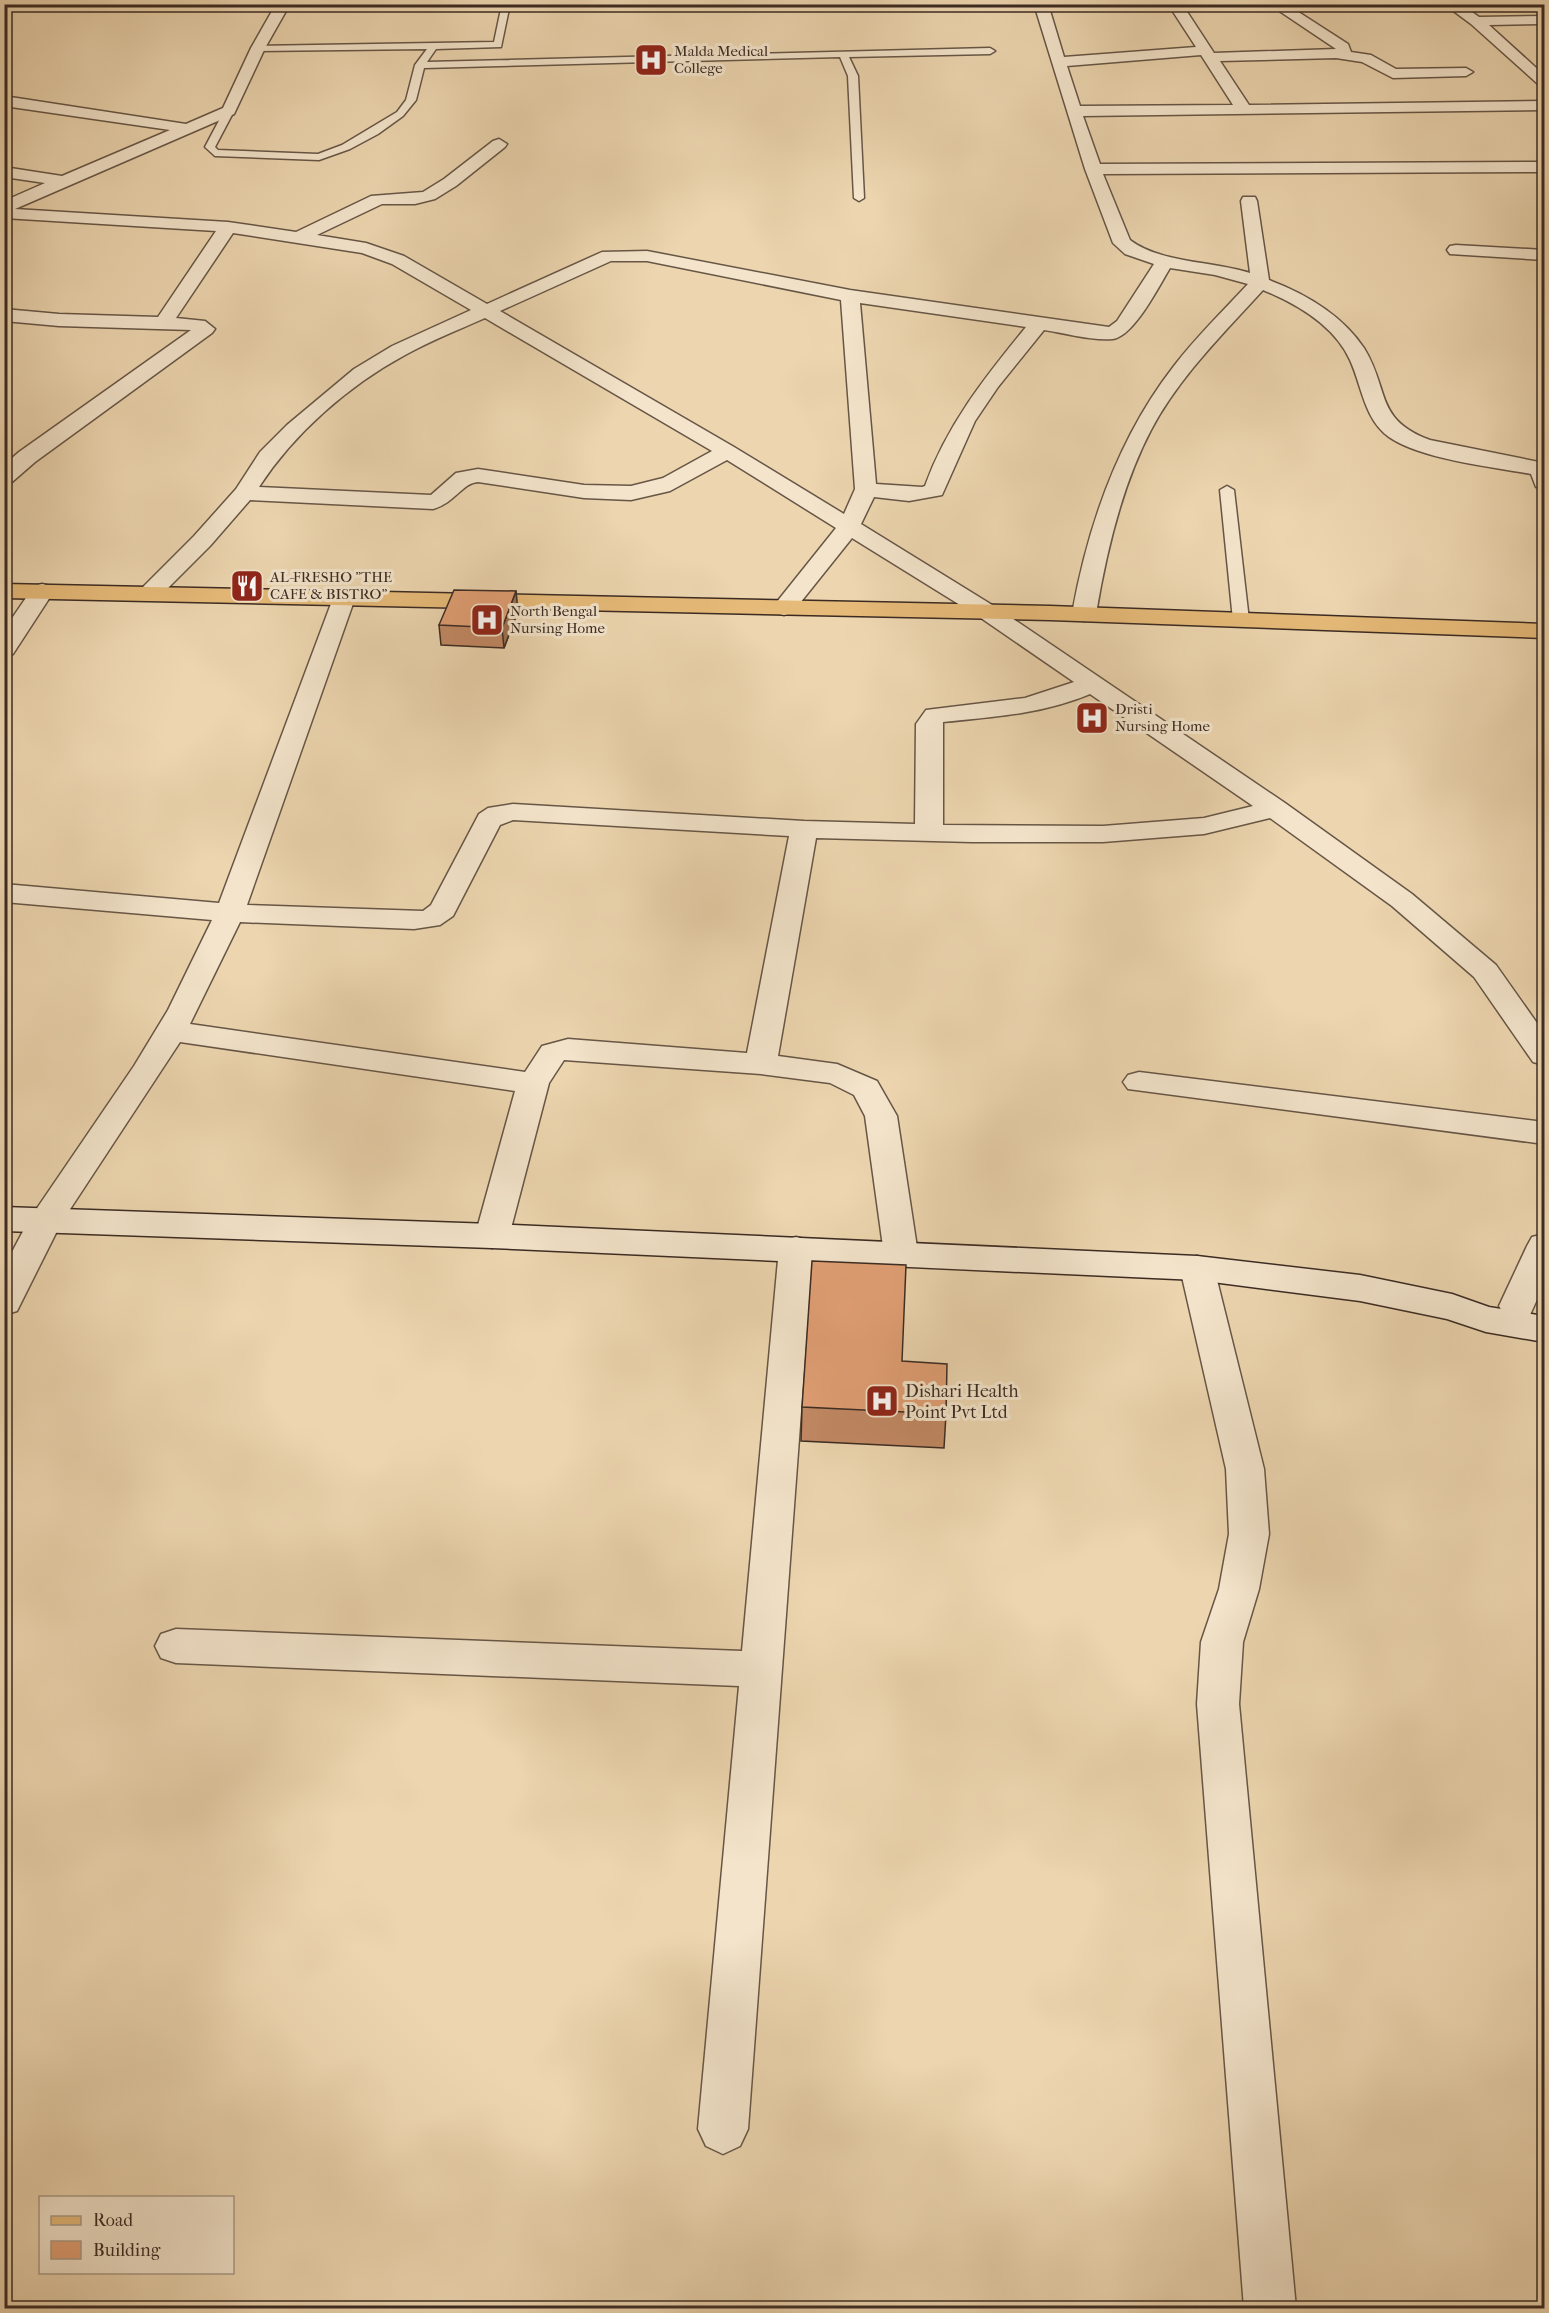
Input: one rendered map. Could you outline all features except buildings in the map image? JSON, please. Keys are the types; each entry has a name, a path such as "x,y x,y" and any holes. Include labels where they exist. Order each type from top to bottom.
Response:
{"main road":[{"path":"4,591 1084,614 1545,631"}],"street":[{"path":"4,207 13,199 62,182 229,111 258,48 283,4"},
{"path":"1041,4 1093,169 1122,243 1129,250 1166,260 1225,271 1260,282 1301,301 1336,326 1360,358 1378,413 1397,434 1433,447 1544,474"},
{"path":"1175,4 1244,110"},
{"path":"1276,4 1343,47 1344,51 1336,54"},
{"path":"1451,4 1476,21 1545,82"},
{"path":"1476,21 1545,20"},
{"path":"1058,62 1209,54 1336,54 1366,58 1393,74 1466,72"},
{"path":"4,101 185,128"},
{"path":"1076,111 1545,105"},
{"path":"300,237 377,200 426,196 435,192 499,144"},
{"path":"1093,169 1545,166"},
{"path":"4,172 62,182"},
{"path":"1084,614 1091,572 1113,497 1141,430 1181,370 1260,282 1249,201"},
{"path":"4,213 228,227 300,237 382,253 398,260 727,451 989,613 1275,809 1402,900 1485,971 1545,1055"},
{"path":"163,323 228,227"},
{"path":"1456,250 1545,255"},
{"path":"150,593 202,541 244,493 268,456 294,429 361,373 399,350 608,256 619,254 647,256 850,296 1113,333 1124,325 1166,260"},
{"path":"784,608 849,527 866,489 850,296"},
{"path":"4,315 59,320 198,325 205,329 4,477"},
{"path":"866,489 916,495 927,494 934,490 945,457 961,424 981,394 1039,324"},
{"path":"244,493 433,502 440,500 461,479 479,476 589,492 615,494 641,492 662,486 727,451"},
{"path":"4,649 42,591"},
{"path":"4,1302 46,1220 170,1031 230,913 343,598"},
{"path":"929,833 929,724 935,715 1026,706 1060,697 1091,684"},
{"path":"4,893 230,913 430,919 443,910 481,831 489,820 498,814 513,812 804,829 929,833 1102,834 1204,826 1275,809"},
{"path":"761,1064 804,829"},
{"path":"170,1031 533,1083"},
{"path":"492,1236 533,1083 553,1053 567,1049 761,1064 837,1074 866,1088 881,1116 901,1254"},
{"path":"1139,1083 1545,1133"},
{"path":"4,1219 492,1236 1197,1268 1360,1288 1452,1307 1486,1319 1545,1329"},
{"path":"1452,1307 1482,1303 1531,1307 1545,1246"},
{"path":"723,2129 796,1249"},
{"path":"1197,1268 1245,1469 1249,1534 1239,1589 1222,1642 1218,1704 1270,2308"},
{"path":"176,1646 761,1669"}],"lane":[{"path":"497,62 506,4"},
{"path":"258,48 498,45"},
{"path":"229,111 210,147 215,153 319,157 346,147 374,132 400,114 411,100 420,64 433,46"},
{"path":"420,64 990,51"},
{"path":"843,53 854,76 860,198"},
{"path":"1227,490 1240,620"}],"place":[{"name":"Malda Medical College","path":"651,60"},
{"name":"AL-FRESHO \"THE CAFE & BISTRO\"","path":"247,586"},
{"name":"North Bengal Nursing Home","path":"487,620"},
{"name":"Dristi Nursing Home","path":"1092,718"},
{"name":"Dishari Health Point Pvt Ltd","path":"882,1401"}]}
